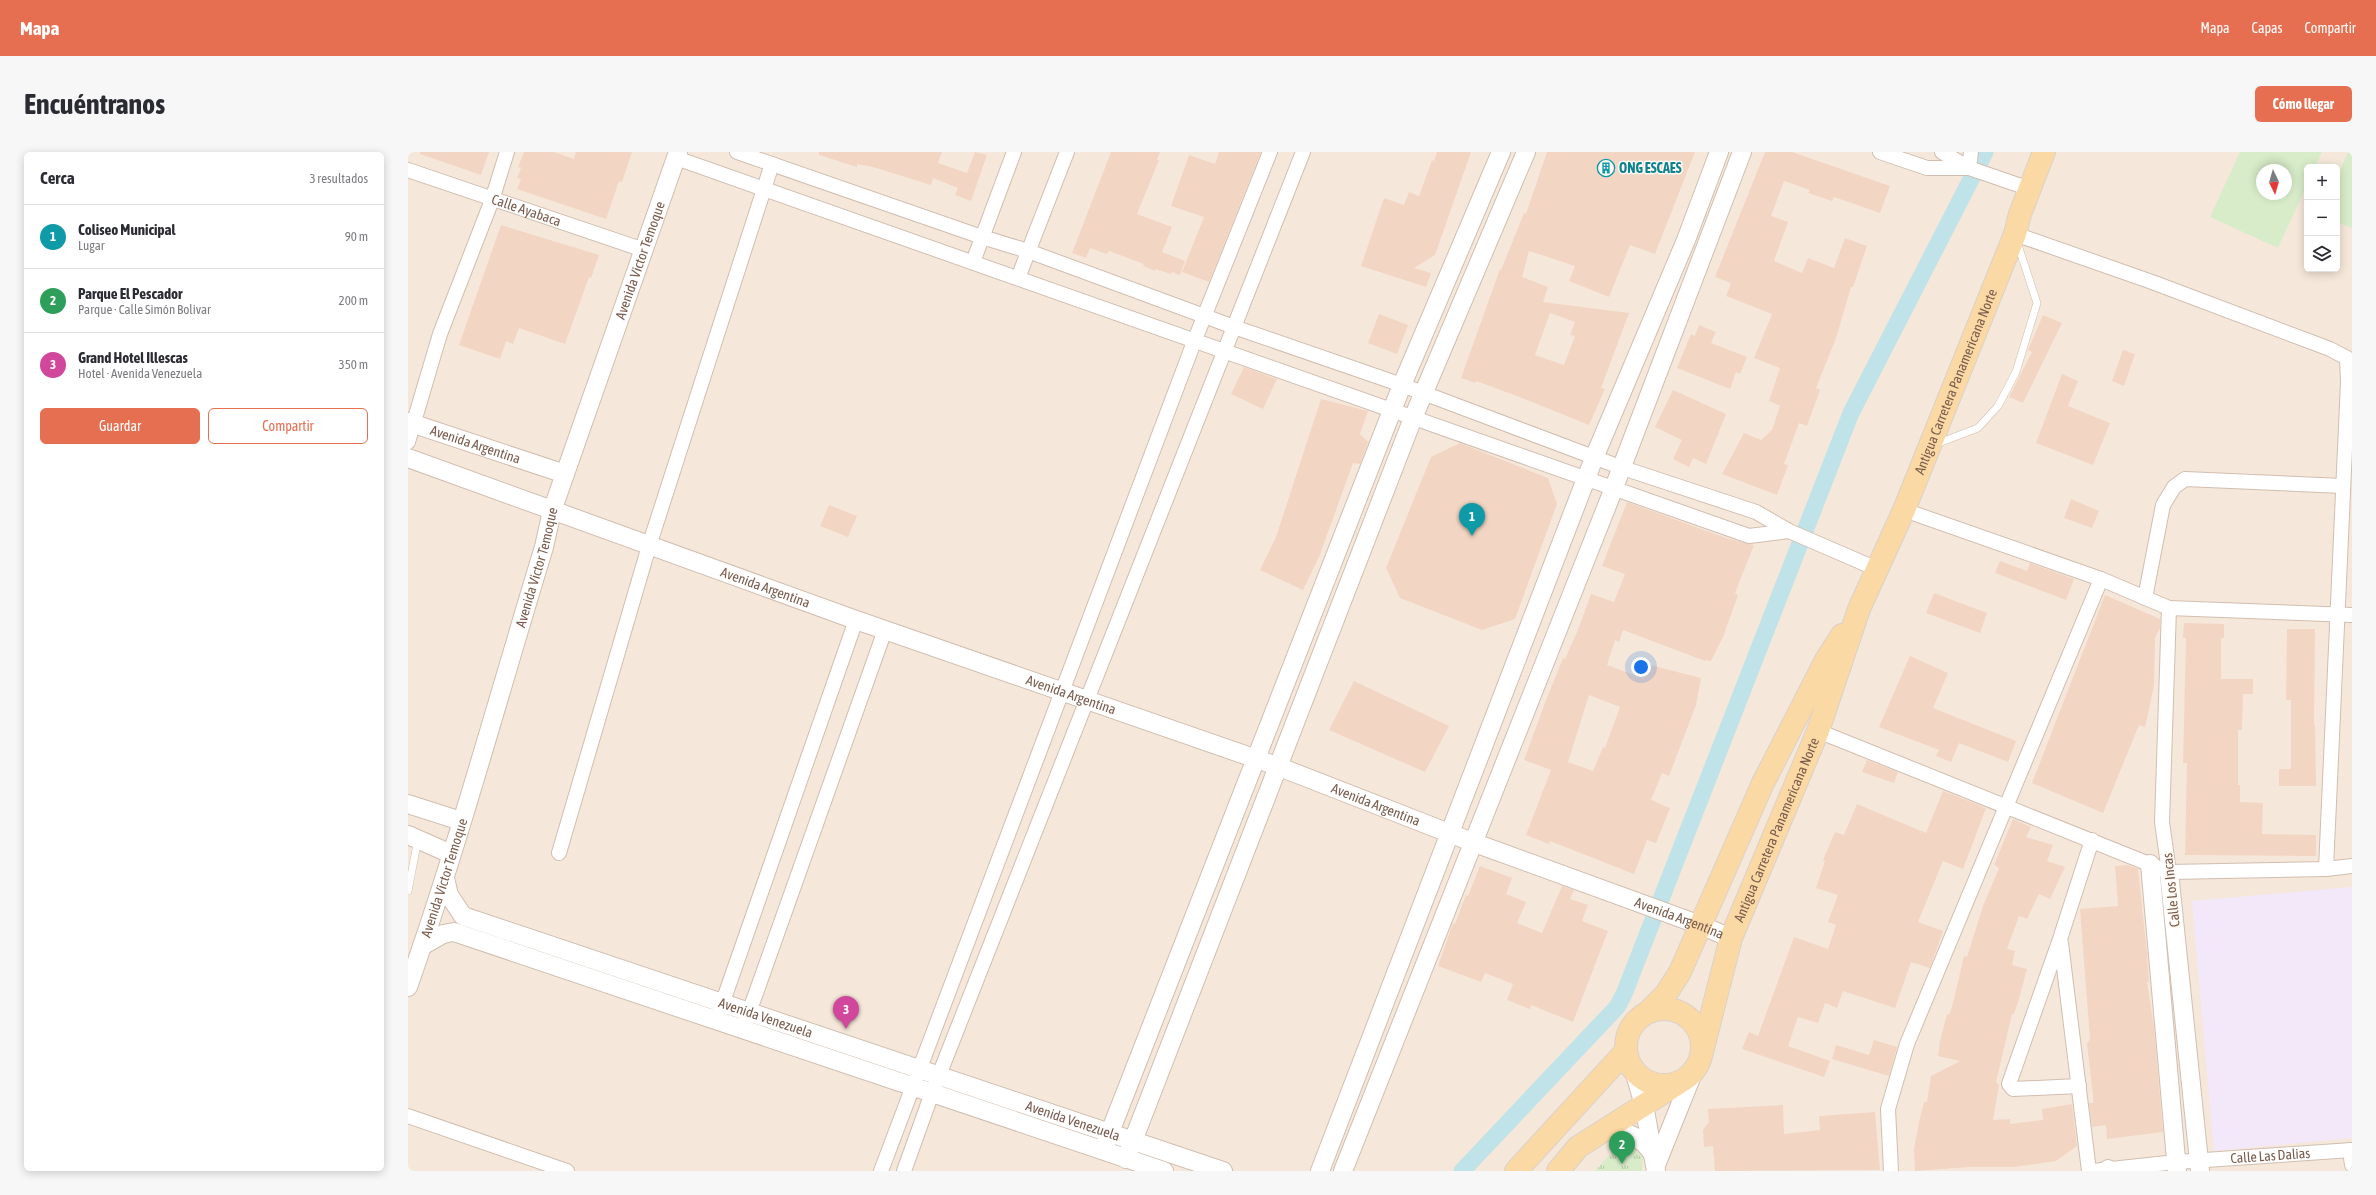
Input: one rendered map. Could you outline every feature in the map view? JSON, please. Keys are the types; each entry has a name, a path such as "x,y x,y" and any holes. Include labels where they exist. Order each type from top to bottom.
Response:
{"main road":[{"name":"Antigua Carretera Panamericana Norte","path":"1702,1052 1731,938 1818,731 1859,609 1904,510 1930,446 2015,234 2044,152"},
{"name":"Antigua Carretera Panamericana Norte","path":"1648,1012 1666,994 1680,972 1762,783 1826,660 1859,609"},
{"path":"1558,1171 1571,1153 1686,1078 1699,1063 1702,1052 1700,1035 1692,1020 1682,1013 1671,1009 1659,1009 1648,1012 1638,1019 1630,1028 1626,1040 1626,1051 1634,1071 1644,1079 1655,1084 1667,1085 1686,1078"},
{"path":"1516,1171 1626,1051"}],"street":[{"path":"408,442 411,423 440,334 492,200 507,152"},
{"path":"737,152 982,237 1028,251 1234,328 1402,385 1594,458 1756,512 1788,531 1877,569"},
{"path":"973,262 1014,152"},
{"path":"1018,278 1067,152"},
{"path":"881,1171 1064,691 1194,342 1270,152"},
{"path":"904,1171 932,1093 940,1076 1303,152"},
{"path":"1103,1150 1258,759 1402,385 1501,152"},
{"path":"1126,1159 1413,418 1526,152"},
{"path":"1320,1171 1451,834 1594,458 1686,240 1719,152"},
{"path":"1343,1171 1613,488 1742,152"},
{"path":"1880,152 1927,168 1969,168"},
{"path":"1942,152 1969,168 2030,189"},
{"path":"1969,168 1971,152"},
{"path":"677,155 763,189 973,262 1194,342 1750,536 1788,531"},
{"name":"Avenida Victor Temoque","path":"408,987 446,878 451,854 544,547 552,511 677,155"},
{"path":"559,853 649,546 772,164"},
{"name":"Calle Ayabaca","path":"408,170 492,200 644,250"},
{"path":"2015,234 2152,282 2330,349 2347,358 2350,382 2343,486 2326,869"},
{"name":"Avenida Argentina","path":"411,423 565,474"},
{"name":"Avenida Argentina","path":"408,458 856,620 1258,759 1472,842 1700,925 1731,938"},
{"path":"2145,598 2163,505 2174,486 2185,479 2343,486"},
{"path":"1904,510 2101,579 2169,608 2337,613 2352,615"},
{"path":"1891,1171 1888,1109 1907,1044 2101,579"},
{"name":"Calle Los Incas","path":"2169,608 2162,822 2169,872 2199,1166"},
{"path":"717,1020 856,620"},
{"path":"744,1029 886,630"},
{"path":"1818,731 2169,872 2326,869 2352,866"},
{"path":"408,804 461,821"},
{"path":"413,837 451,854"},
{"path":"2079,1086 2013,1089 2009,1084 2060,939 2092,840"},
{"path":"2150,864 2176,1166"},
{"name":"Avenida Venezuela","path":"446,878 449,895 463,916 1223,1171"},
{"name":"Avenida Venezuela","path":"422,946 443,934 454,932 1164,1171"},
{"path":"2060,939 2089,1171"},
{"path":"1634,1071 1644,1105 1655,1164"},
{"path":"1655,1164 1686,1078"},
{"path":"408,1116 567,1171"},
{"path":"1604,1131 1635,1136 1642,1140 1655,1164"},
{"path":"2351,1150 2352,1165"},
{"name":"Calle Las Dalias","path":"2104,1170 2199,1166 2351,1150"}],"lane":[{"path":"1930,446 1978,428 1998,406 2016,372 2037,303 2015,234"},
{"path":"408,891 413,837"}],"shaded area":[{"path":"408,152 2352,152 2352,1171 408,1171"},
{"path":"2352,887 2352,1138 2214,1151 2192,901"}],"green space":[{"path":"2240,152 2322,152 2316,164 2304,164 2304,192 2278,248 2210,217"},
{"path":"2348,152 2352,152 2352,228 2340,223 2340,170"},
{"path":"1627,1147 1636,1150 1643,1157 1642,1171 1595,1171 1612,1152"}],"building":[{"path":"420,152 489,152 481,175 420,154"},
{"path":"524,152 554,152 574,159 576,152 632,152 622,182 619,181 606,219 517,189 521,179 517,178 521,168 518,167"},
{"path":"819,152 942,152 938,163 967,173 975,152 987,155 971,201 955,195 958,188 933,178 931,185 873,167 857,164 857,167 819,155"},
{"path":"1111,152 1160,152 1157,160 1159,160 1137,214 1172,227 1162,252 1185,261 1180,275 1155,269 1155,271 1143,266 1144,264 1109,251 1107,254 1090,248 1086,258 1072,253"},
{"path":"1219,152 1261,152 1209,282 1182,272 1204,217 1171,206 1189,155 1215,164"},
{"path":"1437,152 1471,152 1435,255 1414,268 1431,273 1426,287 1361,266 1384,198 1404,205 1409,192 1419,196 1432,160 1434,161"},
{"path":"1547,152 1695,152 1655,254 1630,245 1609,297 1569,281 1575,266 1529,251 1522,277 1548,287 1543,302 1629,313 1601,388 1605,389 1589,425 1517,396 1476,381 1475,383 1461,378 1500,269 1501,270 1524,213 1526,214","holes":["1550,313 1575,322 1570,335 1575,336 1564,365 1535,355"]},
{"path":"1765,152 1792,152 1890,186 1880,213 1834,197 1832,201 1808,193 1810,190 1784,181 1771,216 1788,222 1774,261 1802,273 1808,258 1834,268 1845,238 1867,246 1853,287 1851,287 1836,338 1816,388 1820,390 1807,426 1799,423 1784,464 1788,465 1777,495 1722,474 1744,433 1761,440 1772,430 1780,406 1769,401 1780,368 1754,358 1772,314 1726,296 1731,283 1715,277"},
{"path":"501,225 599,255 591,278 589,277 565,344 519,328 513,344 506,341 500,359 459,345"},
{"path":"1379,314 1408,325 1397,354 1368,343"},
{"path":"2043,315 2062,323 2023,403 2009,397 2032,352 2028,350"},
{"path":"1699,325 1716,332 1711,343 1747,357 1740,374 1736,372 1730,389 1677,368 1691,334 1695,336"},
{"path":"2123,350 2135,354 2124,386 2112,381"},
{"path":"1244,367 1277,379 1263,409 1231,394"},
{"path":"2062,374 2078,381 2068,406 2110,423 2093,465 2036,443"},
{"path":"1673,390 1726,414 1706,464 1693,458 1689,467 1673,459 1682,440 1655,427"},
{"path":"1321,399 1368,411 1360,434 1368,442 1360,464 1353,463 1319,557 1303,590 1260,570 1276,537"},
{"path":"1460,443 1548,478 1557,504 1515,619 1482,630 1400,598 1386,568 1431,457"},
{"path":"2071,499 2099,511 2092,528 2064,518"},
{"path":"1627,502 1726,538 1754,545 1735,593 1738,595 1723,637 1711,661 1705,661 1623,630 1619,642 1615,640 1607,665 1634,675 1638,662 1701,678 1696,705 1669,776 1662,773 1651,800 1670,808 1656,843 1647,840 1634,874 1550,841 1549,844 1526,835 1551,770 1524,760 1545,703 1563,658 1565,659 1578,630 1591,594 1614,602 1625,574 1602,566","holes":["1589,695 1620,707 1605,748 1603,747 1593,771 1568,762"]},
{"path":"829,505 857,516 848,537 820,526"},
{"path":"2000,561 2027,571 2030,563 2074,579 2066,600 1995,573"},
{"path":"1934,593 1987,613 1980,633 1926,613"},
{"path":"2105,595 2160,619 2160,628 2155,638 2154,686 2145,727 2139,725 2103,813 2032,783"},
{"path":"2184,623 2224,624 2224,638 2221,638 2221,679 2253,679 2253,694 2243,694 2242,730 2238,730 2238,785 2240,785 2240,802 2263,803 2262,834 2316,835 2316,856 2185,855 2187,763 2183,763 2186,638 2183,638"},
{"path":"2287,629 2315,629 2314,725 2316,786 2279,786 2279,769 2291,769 2291,700 2286,700"},
{"path":"1910,656 1948,673 1933,708 2016,741 2008,762 1959,743 1951,762 1936,756 1939,750 1879,727"},
{"path":"1354,681 1449,726 1425,772 1329,730"},
{"path":"1867,760 1898,772 1894,783 1862,772"},
{"path":"1943,791 1986,808 1963,869 1943,861 1918,922 1943,931 1930,968 1911,962 1895,1008 1843,991 1837,1008 1825,1003 1818,1023 1798,1017 1788,1046 1830,1061 1824,1077 1742,1049 1749,1032 1758,1036 1794,937 1828,949 1836,925 1828,922 1838,895 1816,888 1825,861 1823,860 1835,832 1844,835 1857,804 1926,833"},
{"path":"2013,819 2031,827 2026,837 2053,845 2047,861 2065,867 2050,899 2039,894 2027,919 2019,916 2007,949 2015,951 2012,965 2027,969 2014,1014 2012,1014 1996,1082 1999,1085 1993,1120 2010,1119 2010,1124 2043,1120 2042,1109 2072,1104 2077,1146 2056,1161 2014,1167 1969,1167 1915,1171 1914,1149 1924,1102 1927,1102 1931,1076 1960,1061 1938,1056 1940,1041 1947,1014 1949,1015 1953,1003 1964,956 1967,957 1983,906 1999,868 1994,865"},
{"path":"2128,865 2138,869 2147,953 2149,982 2147,982 2154,1027 2163,1132 2107,1139 2106,1125 2092,1127 2089,1103 2093,1103 2093,1096 2087,1044 2090,1039 2080,909 2118,906 2115,866"},
{"path":"1480,866 1512,878 1506,894 1526,902 1517,923 1542,933 1562,886 1574,890 1570,899 1588,905 1582,921 1608,931 1573,1022 1531,1005 1530,1009 1507,1000 1513,984 1485,973 1481,982 1438,966 1453,923 1455,924 1466,895 1468,896"},
{"path":"1874,1040 1897,1047 1889,1076 1832,1059 1836,1045 1869,1055"},
{"path":"1783,1105 1784,1134 1820,1130 1819,1116 1875,1112 1880,1170 1715,1171 1713,1146 1704,1147 1703,1130 1709,1122 1708,1109"}],"waterway":[{"path":"1462,1171 1617,1007 1624,994 1851,413 1985,152"}],"place":[{"name":"ONG ESCAES","path":"1606,168"},
{"name":"Coliseo Municipal","path":"1472,536"},
{"name":"Grand Hotel Illescas","path":"846,1029"},
{"name":"Parque El Pescador","path":"1622,1164"}]}
